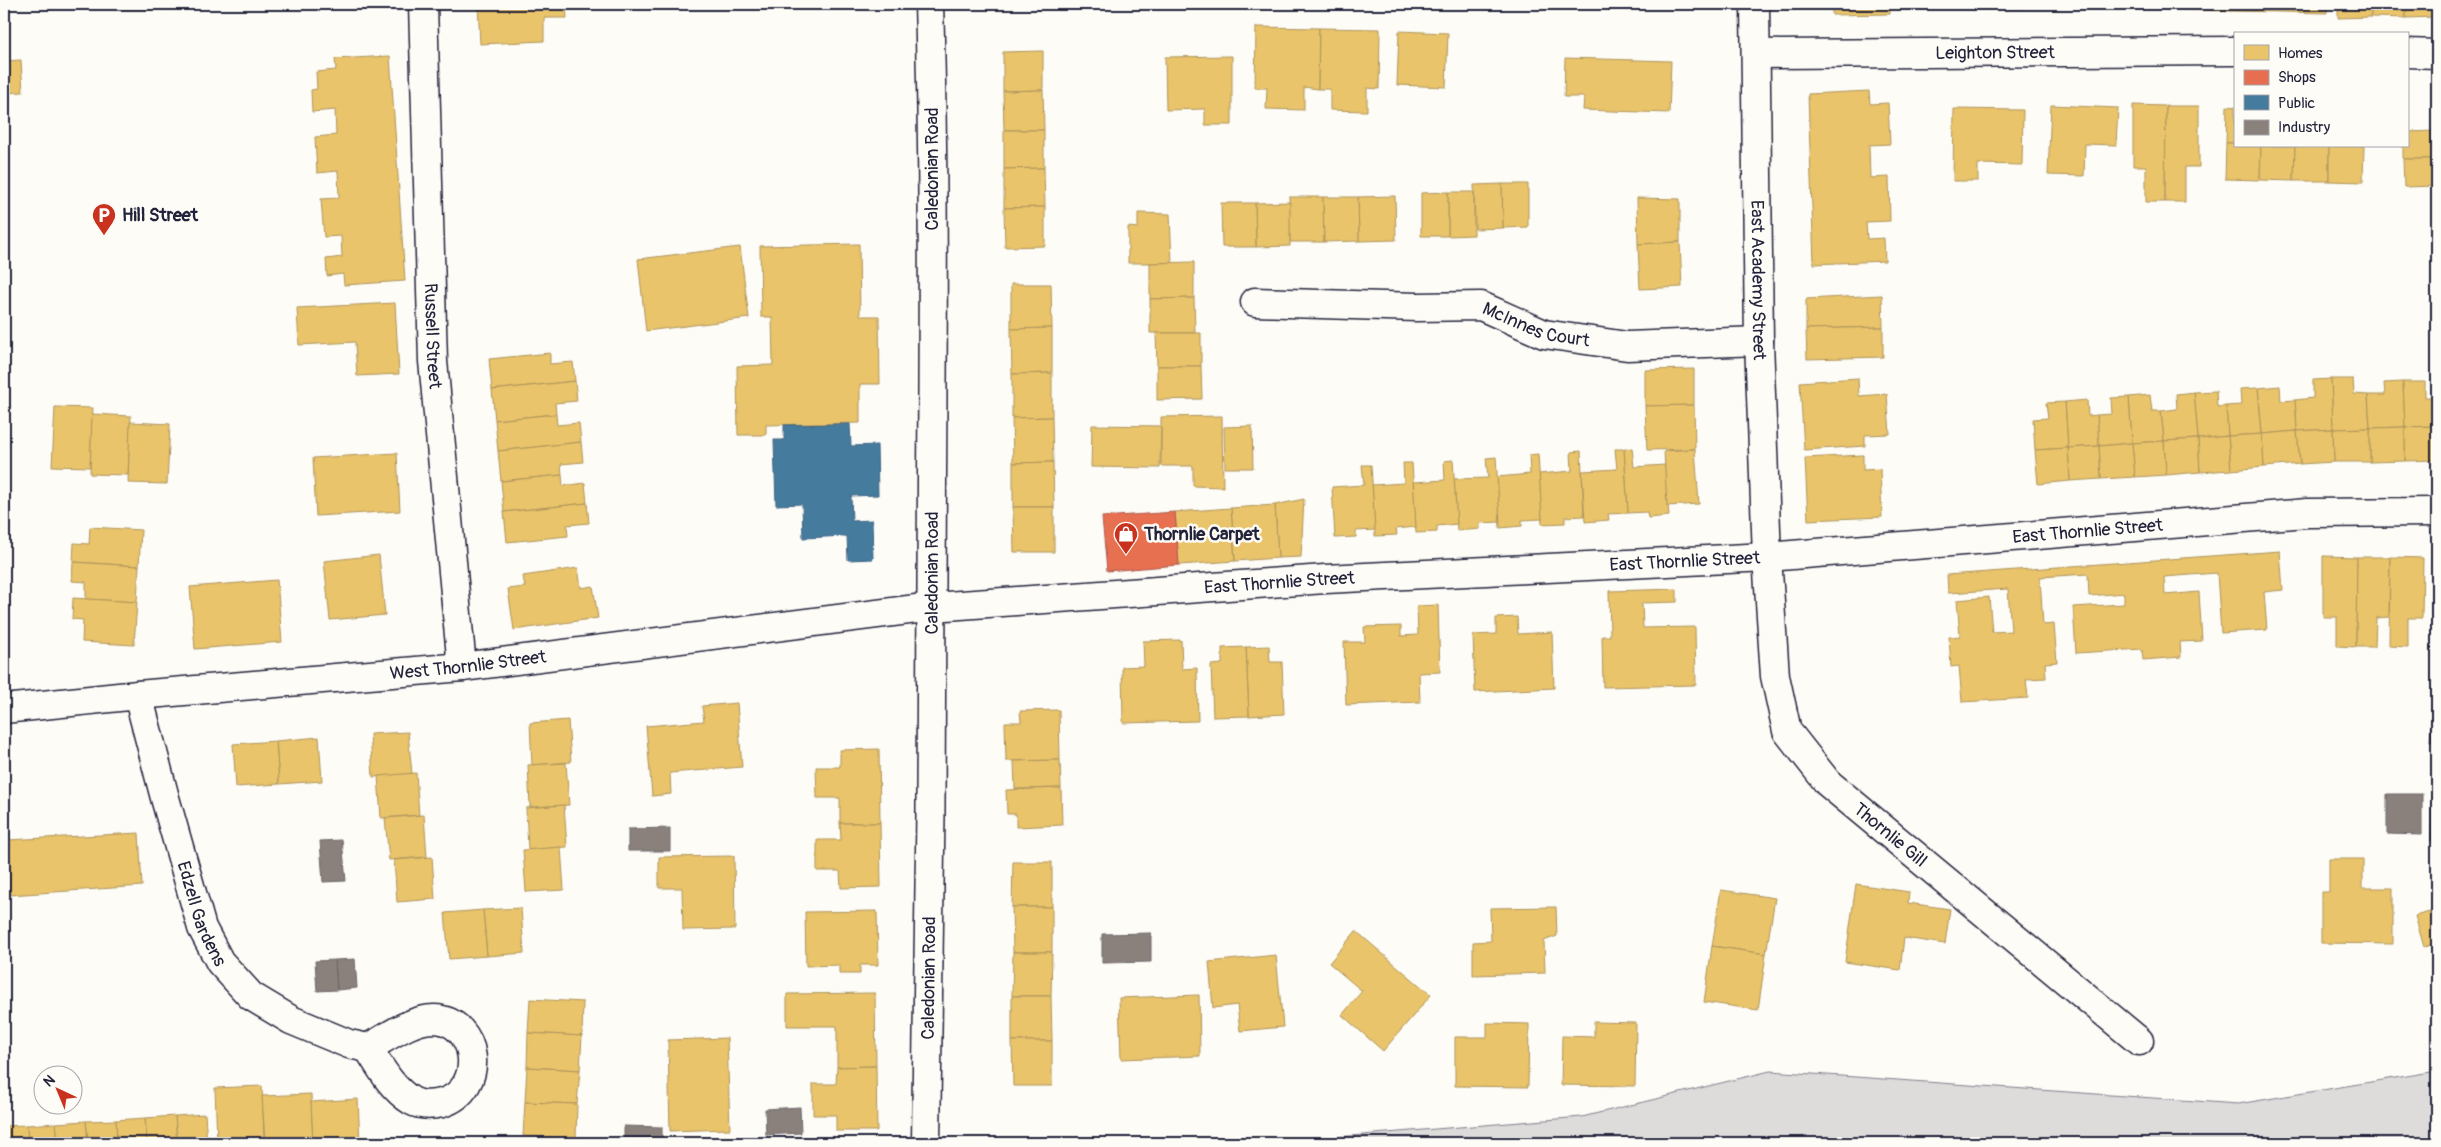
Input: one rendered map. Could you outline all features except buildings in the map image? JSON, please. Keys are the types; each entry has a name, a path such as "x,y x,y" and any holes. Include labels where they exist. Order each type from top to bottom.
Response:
{"street":[{"name":"Russell Street","path":"423,4 433,361 462,667"},
{"name":"Caledonian Road","path":"926,1143 930,970 932,607 933,134 929,4"},
{"name":"East Academy Street","path":"1755,4 1758,341 1767,557"},
{"name":"Leighton Street","path":"1756,54 2234,51"},
{"path":"2408,54 2437,54"},
{"name":"McInnes Court","path":"1255,302 1417,307 1481,306 1544,334 1627,346 1758,341"},
{"name":"East Thornlie Street","path":"932,607 1325,579 1767,557 2308,513 2437,512"},
{"name":"Thornlie Gill","path":"1767,557 1775,676 1787,730 1828,783 2139,1041"},
{"name":"West Thornlie Street","path":"4,709 138,695 462,667 932,607"},
{"name":"Edzell Gardens","path":"138,695 202,928 220,962 251,996 283,1015 349,1044 368,1048"}],"shaded area":[{"path":"1770,1071 2238,1104 2437,1071 2437,1143 1237,1143 1301,1140 1582,1117"}],"place":[{"name":"Hill Street","path":"104,236"},
{"name":"Thornlie Carpet","path":"1126,555"}]}
